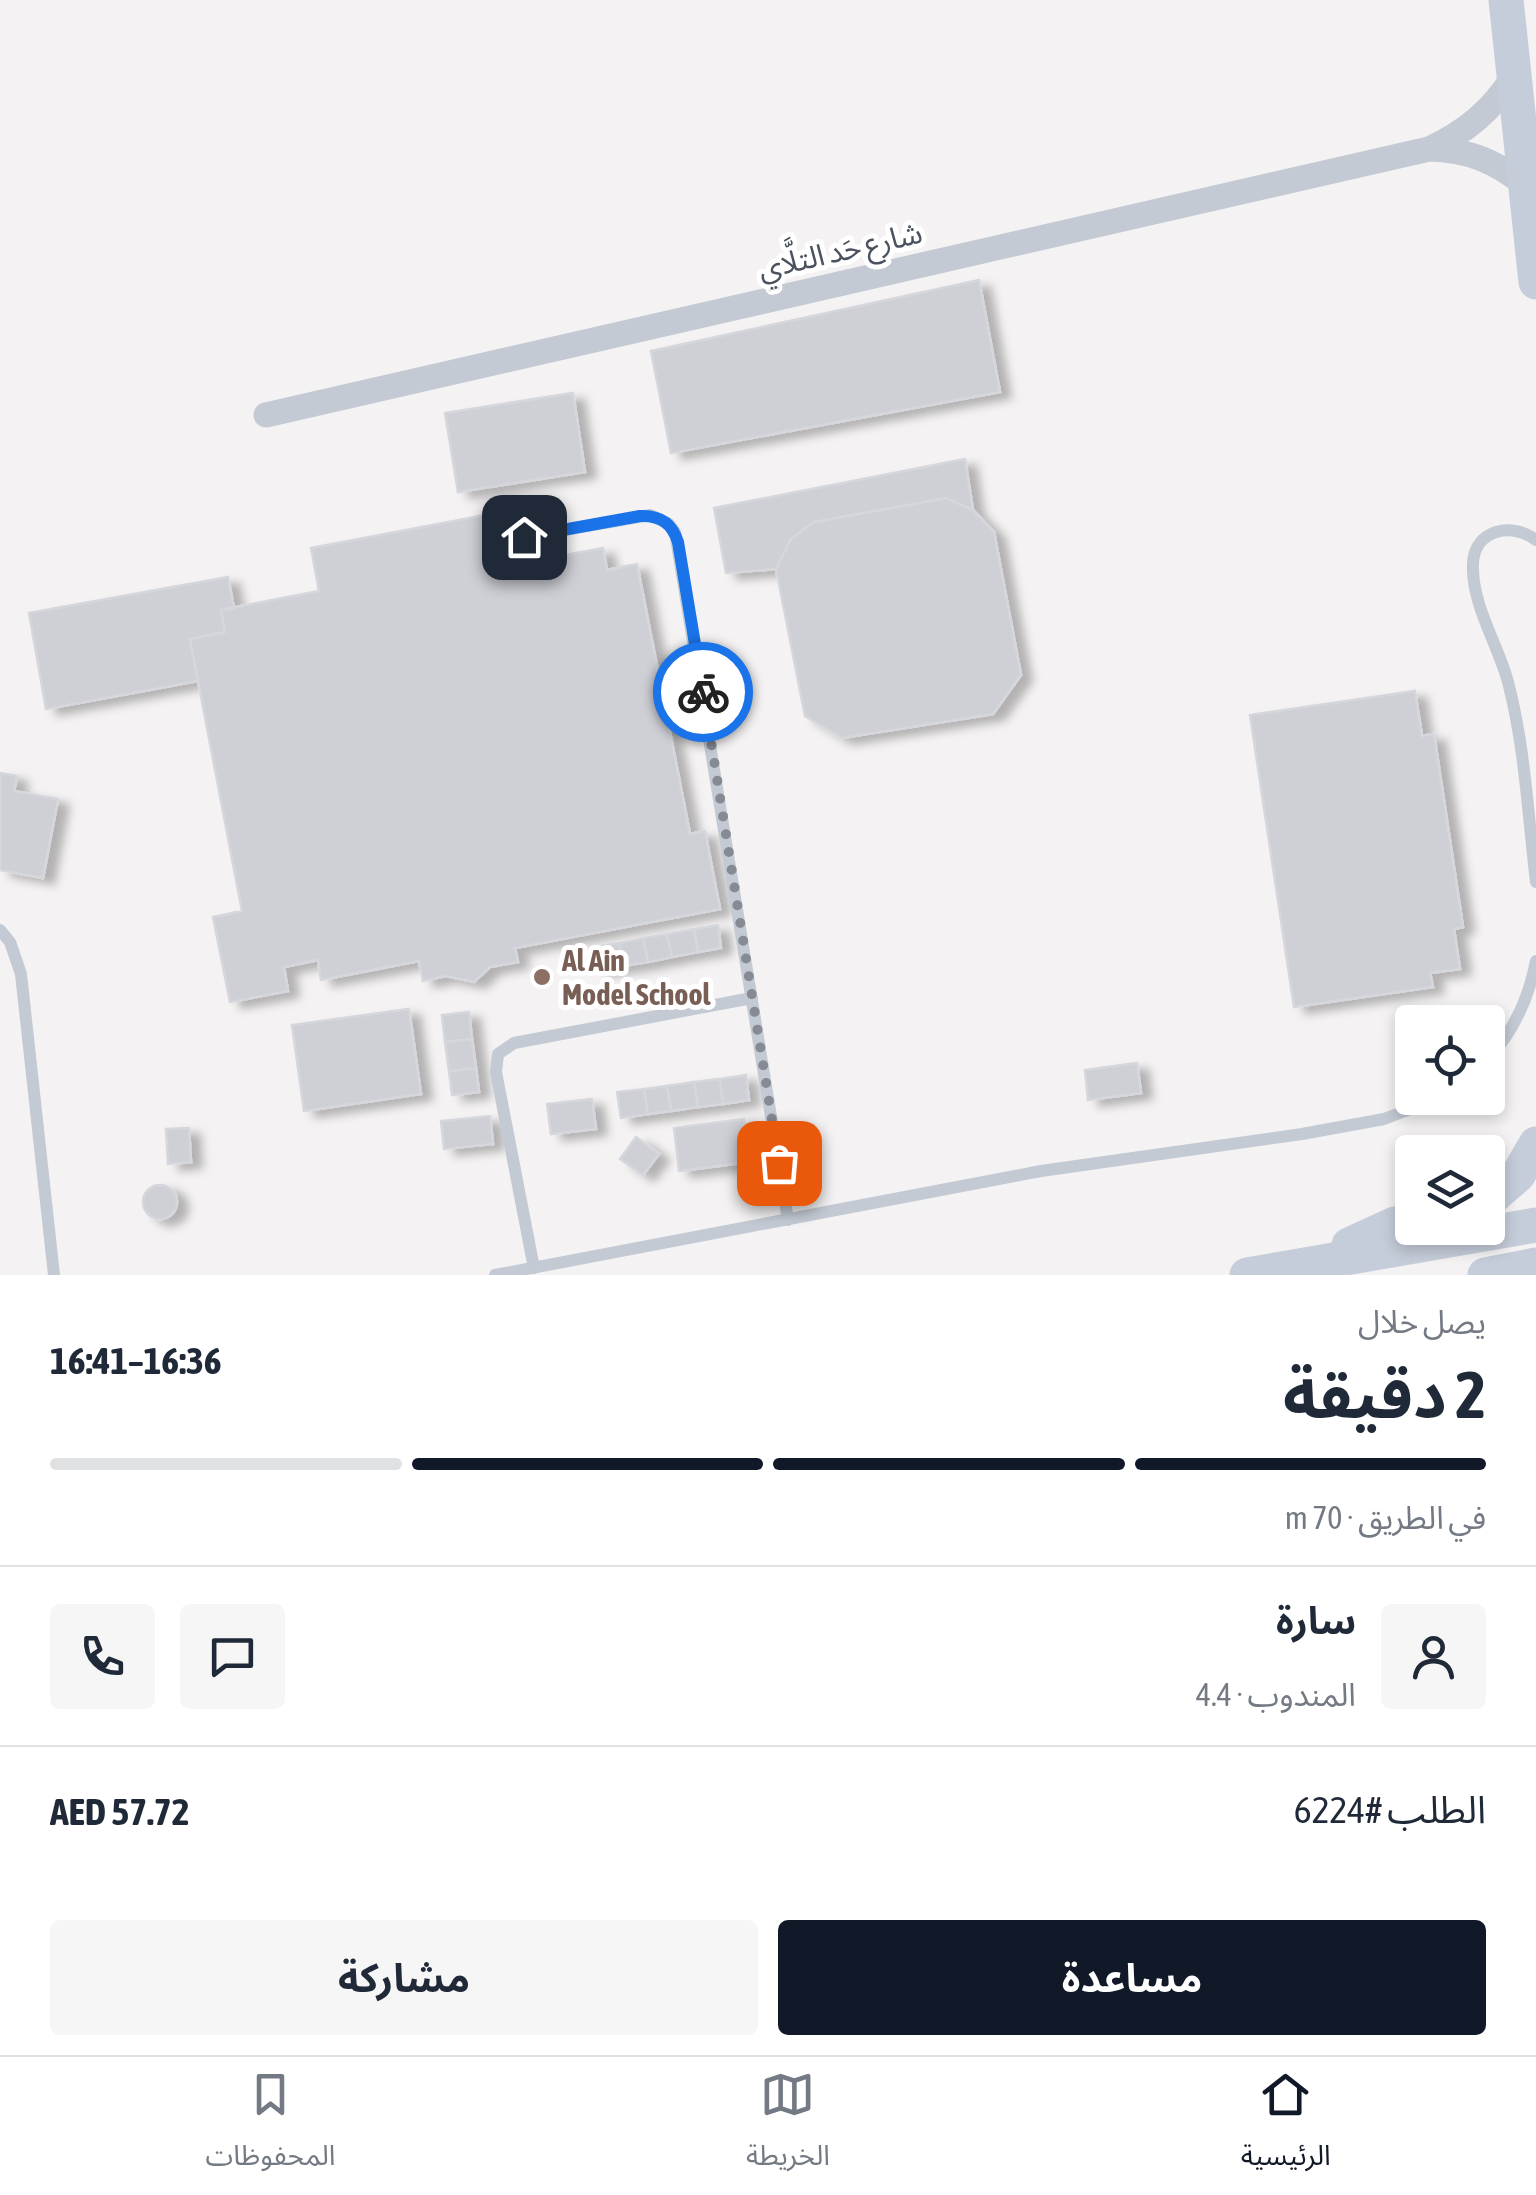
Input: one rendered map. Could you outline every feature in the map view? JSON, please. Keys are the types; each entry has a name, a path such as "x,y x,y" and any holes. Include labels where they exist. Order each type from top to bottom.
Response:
{"main road":[{"path":"1506,0 1536,282"},
{"path":"1505,1186 1518,1175 1536,1144"},
{"path":"1247,1275 1536,1224"},
{"path":"1325,1261 1370,1234 1395,1226"},
{"path":"1485,1275 1536,1265"}],"street":[{"name":"شارع حَد التلَّاي","path":"266,415 1429,149 1469,128 1486,113 1514,76"},
{"name":"شارع حَد التلَّاي","path":"1429,149 1450,150 1491,162 1526,186"}],"lane":[{"path":"524,537 650,515 669,524 675,532 788,1220"},
{"path":"1536,540 1515,528 1493,532 1477,548 1473,570 1482,612 1508,680 1515,714 1536,882"},
{"path":"0,930 10,942 21,974 54,1275"},
{"path":"1505,1036 1524,1003 1536,961"},
{"path":"534,1268 496,1072 498,1054 514,1043 752,998"},
{"path":"495,1275 1100,1161 1302,1134 1395,1114"}],"building":[{"path":"979,280 1000,392 671,453 651,351"},
{"path":"573,393 585,472 458,492 445,413"},
{"path":"965,459 973,510 946,498 814,522 790,540 776,569 726,573 714,508"},
{"path":"946,498 973,510 994,532 1021,675 993,714 842,738 805,716 776,569 790,540 814,522"},
{"path":"491,514 501,567 603,548 607,570 637,564 690,834 705,831 720,909 515,948 518,962 490,967 474,982 446,976 423,981 419,961 321,980 318,960 284,967 288,991 230,1002 213,917 242,911 190,639 225,632 221,610 319,591 311,548"},
{"path":"228,577 234,608 221,610 225,632 190,639 198,681 46,709 29,613"},
{"path":"1415,691 1422,736 1434,734 1463,927 1454,929 1460,969 1430,973 1433,987 1294,1007 1250,715"},
{"path":"0,773 17,776 14,791 58,799 43,878 0,870"},
{"path":"718,925 721,948 698,952 694,929"},
{"path":"694,929 698,952 672,957 667,934"},
{"path":"667,934 672,957 648,962 643,938"},
{"path":"643,938 648,962 623,966 619,943"},
{"path":"619,943 623,966 598,970 594,947"},
{"path":"409,1009 421,1094 304,1111 292,1025"},
{"path":"469,1012 472,1039 445,1042 442,1015"},
{"path":"472,1039 476,1068 449,1071 445,1042"},
{"path":"1137,1063 1141,1093 1088,1100 1085,1070"},
{"path":"476,1068 479,1092 452,1095 449,1071"},
{"path":"746,1075 749,1100 723,1104 720,1079"},
{"path":"720,1079 723,1104 698,1107 694,1082"},
{"path":"694,1082 698,1107 671,1111 667,1086"},
{"path":"667,1086 671,1111 648,1114 644,1089"},
{"path":"644,1089 648,1114 621,1118 617,1092"},
{"path":"592,1099 596,1129 551,1134 547,1104"},
{"path":"490,1116 493,1144 444,1149 441,1121"},
{"path":"744,1119 750,1162 679,1171 674,1128"},
{"path":"189,1128 191,1162 168,1164 166,1129"},
{"path":"636,1137 659,1154 643,1175 620,1159"},
{"path":"160,1185 172,1190 177,1202 172,1214 160,1219 148,1214 143,1202 148,1190"}],"way so far":[{"path":"703,692 779,1163"}],"place":[{"name":"Al Ain Model School","path":"542,977"}],"route":[{"path":"524,537 650,515 669,524 678,542 703,692"}]}
